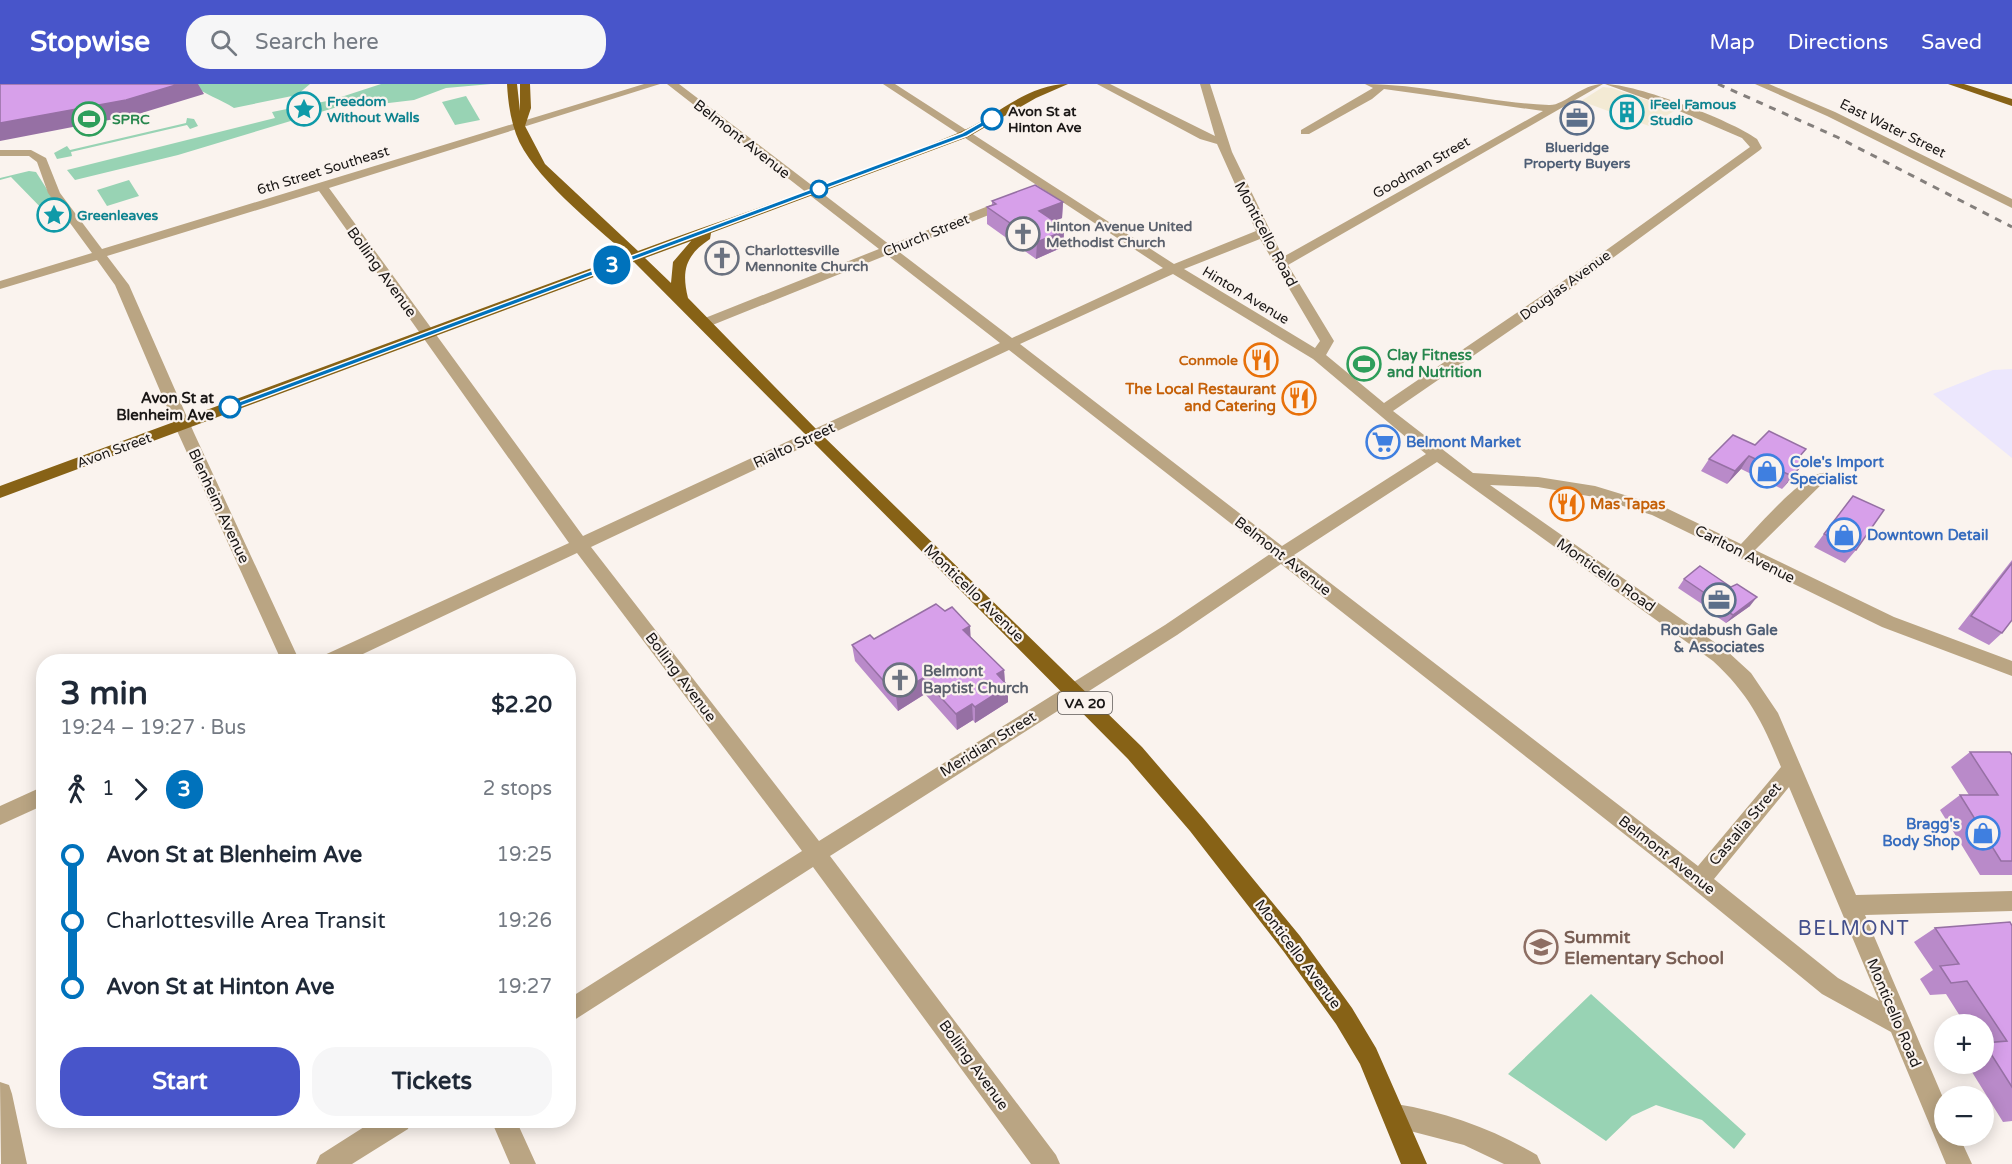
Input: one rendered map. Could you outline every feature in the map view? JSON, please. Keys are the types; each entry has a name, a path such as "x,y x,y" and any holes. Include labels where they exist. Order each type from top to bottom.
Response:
{"main road":[{"name":"Monticello Avenue","path":"512,84 514,110 526,144 540,166 681,299 814,436 1135,753 1182,807 1292,944 1344,1016 1368,1056 1396,1116 1414,1164"},
{"path":"520,125 526,108 525,84"},
{"name":"Avon Street","path":"1032,96 1042,84"},
{"name":"Avon Street","path":"0,492 964,135 1032,96 1063,84"},
{"path":"1960,85 2012,103"},
{"path":"681,299 676,279 679,261 698,242 730,222"}],"street":[{"name":"6th Street Southeast","path":"0,285 655,84"},
{"name":"Belmont Avenue","path":"672,84 1282,555 1699,880 1830,986 1898,1023"},
{"name":"Hinton Avenue","path":"888,84 964,135 1036,192 1172,268 1317,356"},
{"path":"1102,84 1204,137 1220,141"},
{"name":"Monticello Road","path":"1205,84 1220,141 1263,233 1327,341 1317,356 1437,455 1720,656 1744,678 1759,698 1792,769 1934,1106"},
{"path":"1370,84 1552,109"},
{"name":"Goodman Street","path":"1281,264 1598,84"},
{"name":"Douglas Avenue","path":"1383,411 1470,353 1746,157 1756,146 1746,136 1681,108 1610,84"},
{"name":"East Water Street","path":"1760,84 1852,124 2012,204"},
{"path":"1305,132 1351,108 1382,86"},
{"name":"Blenheim Avenue","path":"0,153 23,152 39,156 54,193 122,285 182,424 287,654"},
{"name":"Bolling Avenue","path":"322,186 580,545 894,956 1047,1164"},
{"name":"Church Street","path":"705,323 1036,192"},
{"name":"Rialto Street","path":"344,654 1172,268 1263,233"},
{"name":"Meridian Street","path":"576,1008 1072,690 1171,630 1352,507 1437,455"},
{"name":"Carlton Avenue","path":"1468,477 1538,482 1626,500 1677,519 1742,553 1888,622 2012,669"},
{"path":"1742,553 1806,488 1821,477"},
{"name":"Castalia Street","path":"1699,880 1792,769"},
{"path":"0,816 36,799"},
{"path":"1848,905 2012,901"},
{"path":"0,1094 14,1164"},
{"path":"1396,1116 1432,1121 1470,1133 1528,1164"},
{"path":"329,1164 386,1128"},
{"path":"507,1128 523,1164"},
{"path":"1951,1146 1959,1164"}],"shaded area":[{"path":"1603,87 1676,110 1649,126 1581,101"},
{"path":"2012,369 2012,458 1933,394 1993,370"}],"green space":[{"path":"192,84 310,84 297,95 234,108"},
{"path":"381,84 491,84 446,88 414,100 372,105 364,99 178,155 75,180 67,170 275,118 272,112 332,100"},
{"path":"466,96 480,120 455,125 442,102"},
{"path":"187,118 194,119 198,126 190,129 187,125 71,152 72,156 57,159 54,153 67,146 70,150 186,123"},
{"path":"29,171 36,172 62,213 60,216 38,222 49,216 11,177 0,180 0,178"},
{"path":"129,180 139,196 107,206 97,190"},
{"path":"1591,994 1746,1134 1734,1149 1702,1120 1656,1105 1632,1116 1606,1141 1508,1074"}],"building":[{"path":"0,84 179,84 126,100 0,123"},
{"path":"1035,185 1063,202 1039,211 1063,227 1060,228 1064,231 1037,242 987,207 996,204 992,201"},
{"path":"1769,431 1806,449 1799,457 1806,460 1792,476 1749,456 1735,471 1709,459 1733,435 1755,445"},
{"name":"Downtown Detail","path":"1853,496 1884,510 1856,550 1824,534"},
{"path":"2012,563 2012,620 2002,633 1971,616"},
{"path":"1700,566 1731,587 1737,584 1757,597 1733,615 1684,579"},
{"name":"Belmont Baptist Church","path":"936,604 945,611 952,607 970,626 963,630 1004,670 997,674 1008,686 975,707 972,704 956,714 923,678 896,695 852,645 870,635 874,639"},
{"path":"1970,752 2010,752 2012,755 2012,861 2001,861 1960,795 1998,795"},
{"path":"2010,922 2012,926 2012,1087 1994,1059 1994,1042 2007,1041 1994,1022 1994,1014 1989,1014 1967,981 1951,983 1940,966 1959,964 1935,928"}],"railway":[{"path":"1718,84 1837,137 2012,227"}],"bus line":[{"name":"3","path":"230,407 964,135 992,119"}],"place":[{"name":"Freedom Without Walls","path":"304,109"},
{"name":"iFeel Famous Studio","path":"1627,112"},
{"name":"Blueridge Property Buyers","path":"1577,118"},
{"name":"SPRC","path":"89,119"},
{"name":"Avon St at Hinton Ave","path":"992,119"},
{"name":"Greenleaves","path":"54,215"},
{"name":"Hinton Avenue United Methodist Church","path":"1023,234"},
{"name":"Charlottesville Mennonite Church","path":"722,258"},
{"name":"Conmole","path":"1261,360"},
{"name":"Clay Fitness and Nutrition","path":"1364,364"},
{"name":"The Local Restaurant and Catering","path":"1299,398"},
{"name":"Avon St at Blenheim Ave","path":"230,407"},
{"name":"Belmont Market","path":"1383,442"},
{"name":"Cole's Import Specialist","path":"1767,471"},
{"name":"Mas Tapas","path":"1567,504"},
{"name":"Downtown Detail","path":"1844,535"},
{"name":"Roudabush Gale & Associates","path":"1719,600"},
{"name":"Belmont Baptist Church","path":"900,680"},
{"name":"Bragg's Body Shop","path":"1983,833"},
{"name":"Summit Elementary School","path":"1541,947"}],"district":[{"name":"BELMONT","path":"1854,928"}]}
